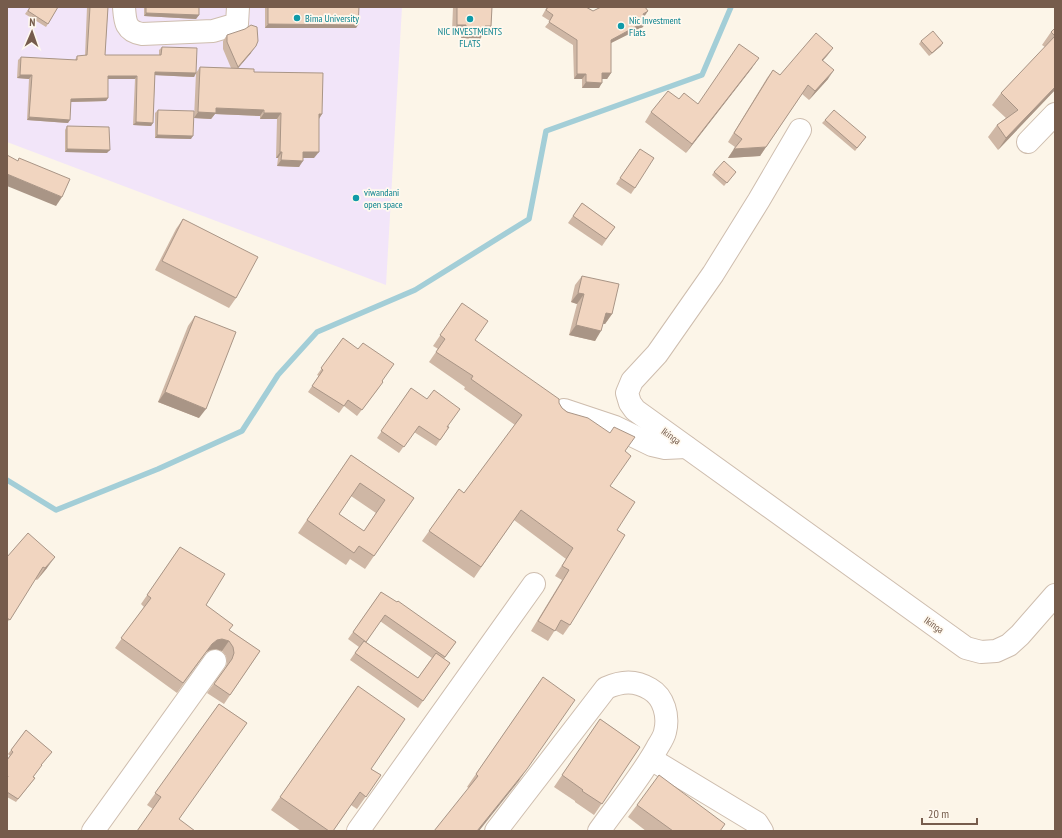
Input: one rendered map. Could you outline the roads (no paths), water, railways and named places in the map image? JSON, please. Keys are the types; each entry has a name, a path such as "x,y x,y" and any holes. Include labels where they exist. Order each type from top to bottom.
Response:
{"street":[{"path":"124,7 124,21 127,26 137,33 142,34 212,31 231,26 237,24 238,7"},
{"path":"1028,142 1055,114"},
{"name":"Ikinga","path":"800,130 713,274 658,354 632,381 627,393 630,403 635,410 966,648 981,652 996,651 1009,645 1055,596"},
{"path":"564,410 615,427 652,445 665,448 686,447"},
{"path":"358,831 534,584"},
{"path":"94,831 215,661"},
{"path":"496,831 606,688 617,683 629,682 641,684 652,690 660,698 665,709 667,721 665,733 651,759 599,831"},
{"path":"651,759 757,823 762,831"}],"waterway":[{"path":"7,480 56,510 158,469 242,431 278,375 317,332 415,290 529,219 546,131 702,75 731,7"}],"place":[{"name":"Bima University","path":"297,18"},
{"name":"NIC INVESTMENTS FLATS","path":"470,19"},
{"name":"Nic Investment Flats","path":"621,26"},
{"name":"viwandani open space","path":"356,198"}]}
